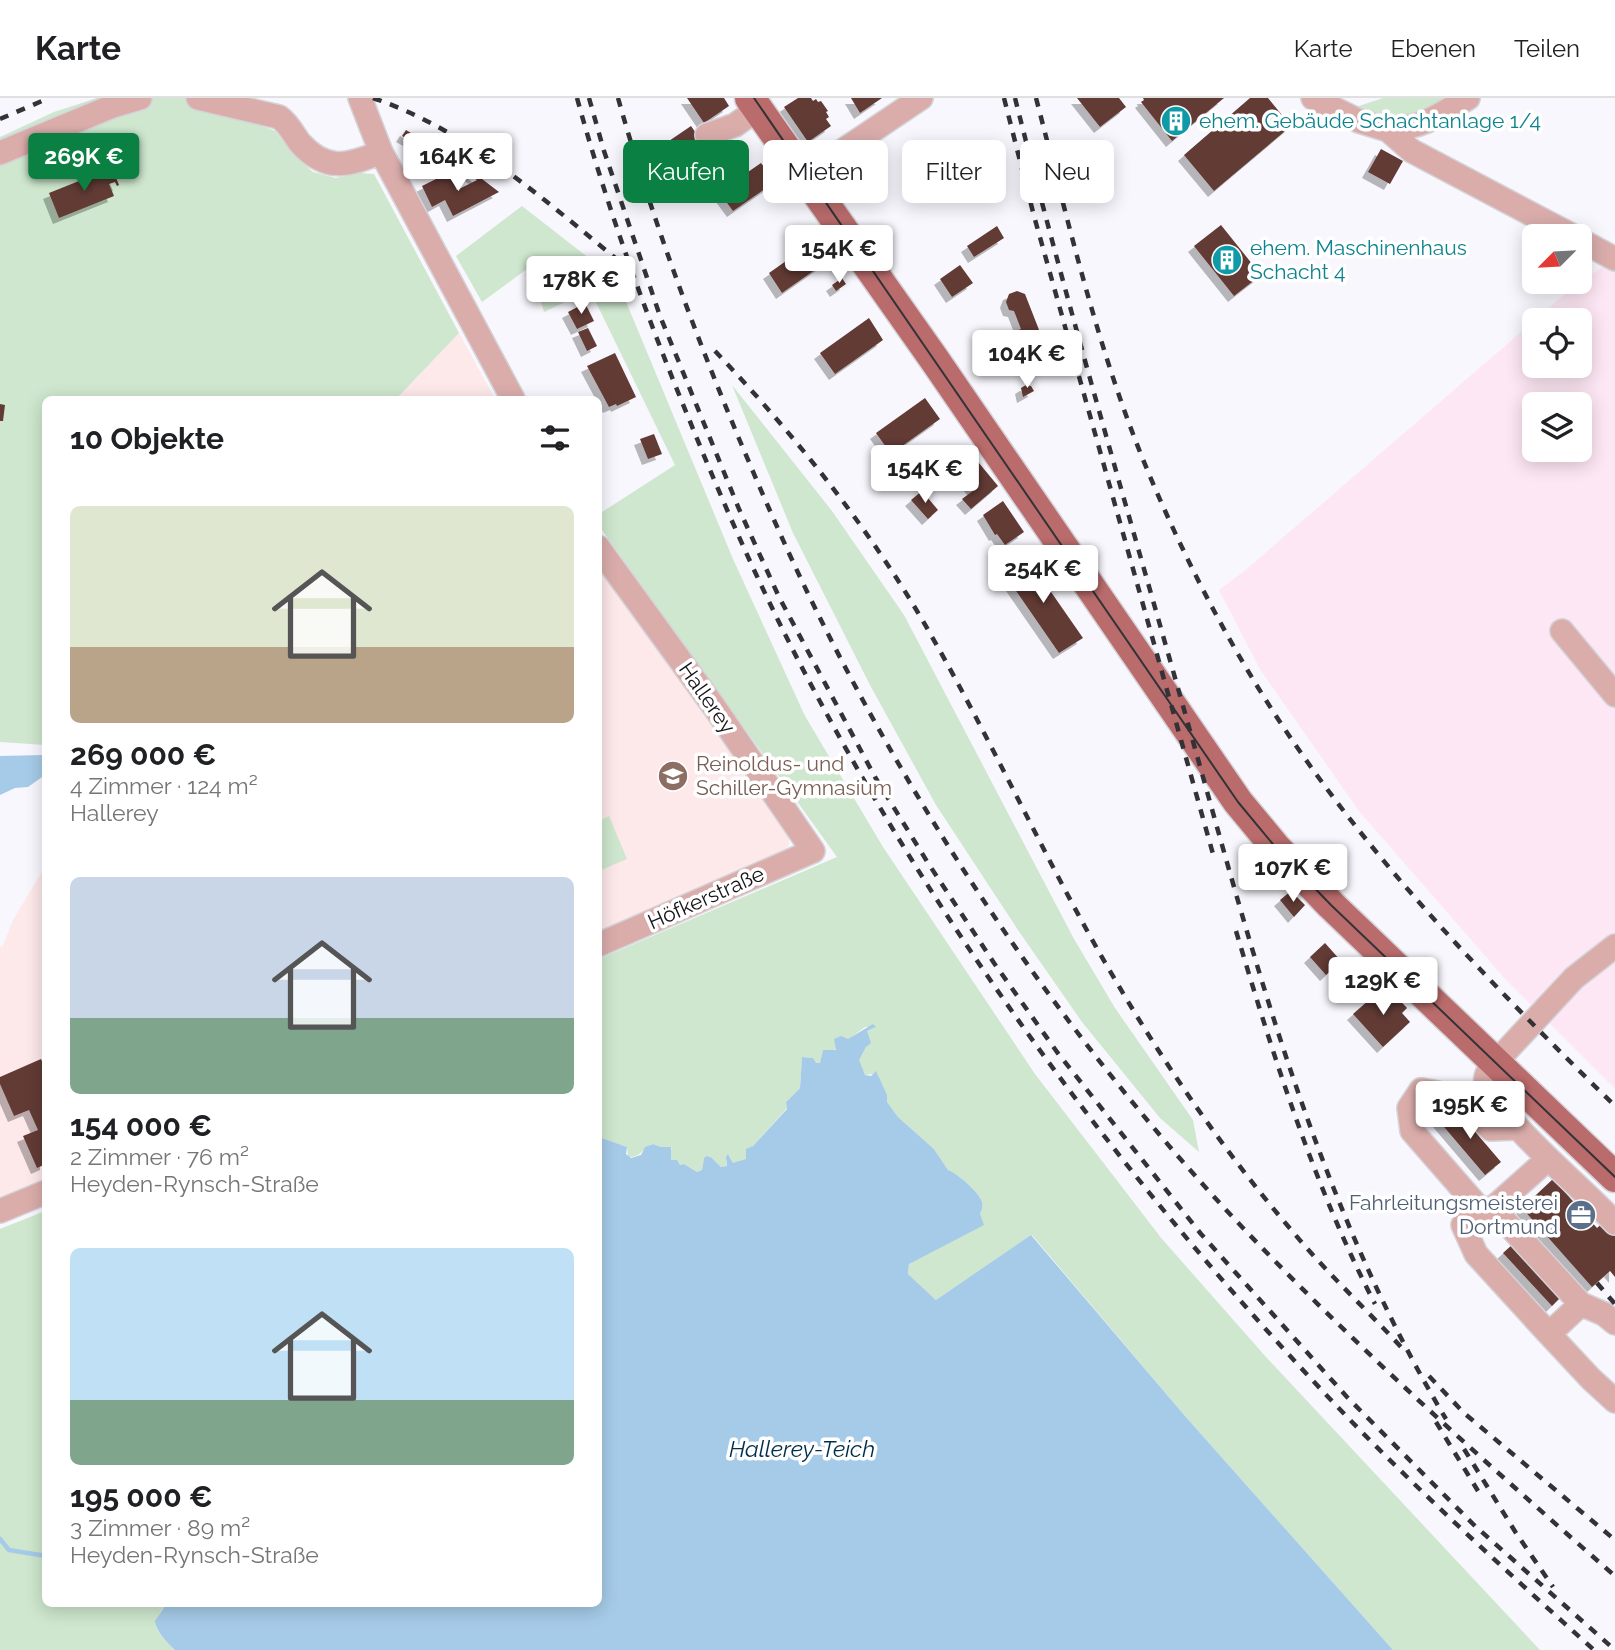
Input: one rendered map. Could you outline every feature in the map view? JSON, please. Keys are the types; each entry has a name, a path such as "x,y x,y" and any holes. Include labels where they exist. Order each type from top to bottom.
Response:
{"main road":[{"path":"754,104 780,140"},
{"path":"824,203 1238,802 1277,849 1331,905 1615,1177"}],"street":[{"path":"0,153 113,106 141,98"},
{"path":"198,98 279,117 313,156 331,164 359,162 381,152"},
{"path":"360,98 381,152 511,396"},
{"path":"859,140 921,98"},
{"path":"1313,98 1359,121 1388,130 1413,128 1468,98"},
{"path":"707,135 735,125 754,104"},
{"path":"1388,130 1412,151 1550,224"},
{"path":"1592,247 1615,259"},
{"name":"Hallerey","path":"602,553 715,708 813,851"},
{"path":"1562,631 1615,695"},
{"name":"Höfkerstraße","path":"602,943 813,851"},
{"path":"1615,946 1574,978 1486,1073 1486,1087 1517,1128 1615,1223"},
{"path":"1517,1128 1491,1129 1466,1104 1445,1093 1421,1090 1409,1108 1412,1130 1486,1208 1581,1304 1604,1314 1615,1323"},
{"path":"1547,1160 1463,1225 1476,1254 1591,1379 1615,1401"},
{"path":"0,1211 42,1194"},
{"path":"1549,1334 1581,1304"}],"shaded area":[{"path":"1615,259 1615,1089 1506,980 1359,811 1261,671 1219,590 1522,331 1522,378 1592,378 1592,308 1549,308 1565,294 1592,294 1592,274"},
{"path":"459,333 493,396 399,396"},
{"name":"Reinoldus- und Schiller-Gymnasium","path":"602,572 789,833 789,845 781,855 602,931"},
{"path":"42,872 42,1180 0,1198 0,945 2,948 13,920"}],"green space":[{"path":"97,98 256,98 260,125 275,131 293,154 313,172 336,178 360,173 374,174 459,333 399,396 42,396 42,745 0,742 0,137 54,112"},
{"path":"1383,98 1444,100 1422,112 1402,117 1392,118 1358,109 1359,106"},
{"path":"522,206 617,280 733,559 805,716 883,847 1035,1074 1162,1239 1266,1357 1540,1650 1393,1650 1185,1416 1032,1235 936,1300 908,1274 909,1264 980,1214 982,1204 973,1189 948,1170 934,1149 898,1117 873,1074 865,1075 858,1060 866,1047 867,1031 876,1027 865,1027 833,1051 823,1050 820,1063 816,1063 812,1058 802,1057 800,1088 786,1102 787,1108 741,1163 733,1163 729,1155 727,1166 721,1167 712,1158 704,1158 702,1170 697,1172 671,1160 672,1148 653,1144 636,1156 628,1157 627,1147 602,1138 602,958 837,857 602,530 602,512 675,465 590,290 544,312 531,266 482,302 456,256"},
{"path":"732,385 832,511 904,615 1074,939 1115,1008 1193,1120 1199,1152 1160,1118 1082,1022 936,805 871,687 793,533"},
{"path":"609,816 627,859 602,870 602,820"},
{"path":"42,1212 42,1607 165,1607 156,1623 157,1628 175,1650 0,1650 0,1229"}],"water":[{"path":"42,755 42,777 28,787 15,788 0,795 0,756"},
{"name":"Hallerey-Teich","path":"873,1024 876,1027 867,1031 871,1043 859,1060 865,1075 871,1076 876,1071 887,1095 887,1102 898,1117 934,1149 948,1170 973,1189 982,1204 980,1214 984,1225 909,1264 908,1274 936,1300 1031,1235 1185,1416 1393,1650 175,1650 165,1640 155,1621 164,1607 602,1607 602,1138 627,1147 626,1154 631,1158 641,1155 645,1147 653,1144 671,1147 671,1160 677,1160 680,1165 684,1164 697,1172 702,1170 704,1158 707,1156 721,1167 727,1166 728,1154 733,1163 746,1159 746,1149 753,1146 787,1109 786,1102 800,1088 802,1057 813,1058 816,1063 820,1063 823,1050 836,1050 834,1039 841,1036 848,1039"}],"building":[{"path":"687,98 724,98 729,106 704,123"},
{"path":"798,98 821,101 828,111 826,112 829,117 826,119 831,126 811,140 807,140 784,107"},
{"path":"851,98 882,98 860,113"},
{"path":"1077,98 1119,98 1126,107 1100,127"},
{"name":"ehem. Gebäude Schachtanlage 1/4","path":"1143,98 1224,98 1172,141 1141,102"},
{"path":"1250,98 1268,98 1291,126 1214,191 1184,155"},
{"path":"691,126 701,140 670,140"},
{"path":"406,130 450,156 434,164 418,145 402,136"},
{"path":"61,142 66,154 48,161 43,149"},
{"name":"ehem. Gebäude Schachtanlage 1/4","path":"1381,149 1403,161 1390,184 1368,172"},
{"path":"761,163 763,166 763,190 749,200 749,171"},
{"path":"111,165 119,185 115,182 109,184 114,196 59,218 49,193 104,171 104,168"},
{"path":"469,169 499,192 453,216 445,200 432,207 422,186 448,173 457,190 477,180 467,172"},
{"path":"727,203 745,203 733,211"},
{"name":"ehem. Maschinenhaus Schacht 4","path":"1221,225 1261,275 1234,296 1194,246"},
{"path":"997,226 1004,238 974,257 967,246"},
{"path":"816,240 829,260 782,293 769,273"},
{"path":"960,265 973,283 952,297 940,279"},
{"path":"842,278 846,284 836,291 832,285"},
{"path":"1017,291 1025,294 1041,335 1033,347 1020,341 1018,330 1021,329 1014,311 1009,310 1006,302 1009,294"},
{"path":"585,303 594,321 577,329 568,312"},
{"path":"869,318 883,340 835,374 820,353"},
{"path":"588,328 597,346 587,351 578,332"},
{"path":"615,353 636,397 609,407 587,366"},
{"path":"1031,386 1034,391 1023,397 1021,388"},
{"path":"925,398 940,419 891,454 876,433"},
{"path":"0,404 5,405 3,421 0,421"},
{"path":"654,434 662,454 648,459 640,439"},
{"path":"974,457 998,486 971,509 962,499 974,490 958,471"},
{"path":"922,491 938,510 928,519 911,500"},
{"path":"1003,501 1024,532 1005,545 997,534 995,535 983,515"},
{"path":"1026,556 1083,638 1059,653 1003,572"},
{"path":"1291,891 1305,905 1294,917 1280,900"},
{"path":"1325,943 1341,961 1326,975 1310,957"},
{"path":"1391,991 1407,1008 1402,1013 1410,1022 1383,1047 1353,1014 1369,1000 1371,1003 1370,999 1376,993 1385,996"},
{"path":"41,1059 42,1061 42,1166 37,1168 23,1136 38,1130 29,1110 14,1116 0,1084 0,1077"},
{"path":"1454,1107 1501,1162 1485,1175 1439,1121"},
{"path":"1553,1179 1597,1228 1604,1222 1615,1235 1615,1277 1610,1271 1592,1287 1522,1208"},
{"path":"1513,1244 1561,1297 1552,1306 1503,1253"}],"waterway":[{"path":"0,1539 9,1550 42,1555"}],"tram line":[{"path":"754,98 1238,802 1277,849 1331,905 1615,1177"}],"railway":[{"path":"0,119 49,98"},
{"path":"373,98 440,128 472,147 533,191 619,261"},
{"path":"577,98 614,220 643,300 733,524 816,694 871,793 930,890 1059,1077 1201,1255 1353,1423 1472,1538 1594,1650"},
{"path":"589,98 604,151 660,316 739,509 779,597 875,777 994,963 1057,1052 1201,1234 1347,1397 1475,1526 1615,1650"},
{"path":"618,98 644,185 689,314 740,441 798,572 862,698 908,780 1009,937 1120,1088 1243,1228 1378,1363 1615,1576"},
{"path":"1004,98 1034,216 1213,854"},
{"path":"1015,98 1103,426 1271,1010 1330,1178 1364,1260 1403,1341 1446,1419"},
{"path":"1036,98 1086,288 1114,382 1149,474 1181,546 1236,650 1299,750 1409,891 1489,979 1615,1106"},
{"path":"715,351 769,411 846,505 914,606 941,652 1090,936 1136,1016 1199,1111 1245,1173 1306,1247 1402,1348"},
{"path":"1236,931 1265,1026 1314,1168 1375,1304"},
{"path":"1597,1283 1615,1304"},
{"path":"1429,1376 1464,1413 1615,1540"},
{"path":"1436,1422 1478,1491"},
{"path":"1464,1449 1553,1587"}],"place":[{"name":"ehem. Gebäude Schachtanlage 1/4","path":"1176,121"},
{"name":"ehem. Maschinenhaus Schacht 4","path":"1227,260"},
{"name":"Reinoldus- und Schiller-Gymnasium","path":"673,776"},
{"name":"Fahrleitungsmeisterei Dortmund","path":"1581,1215"}]}
